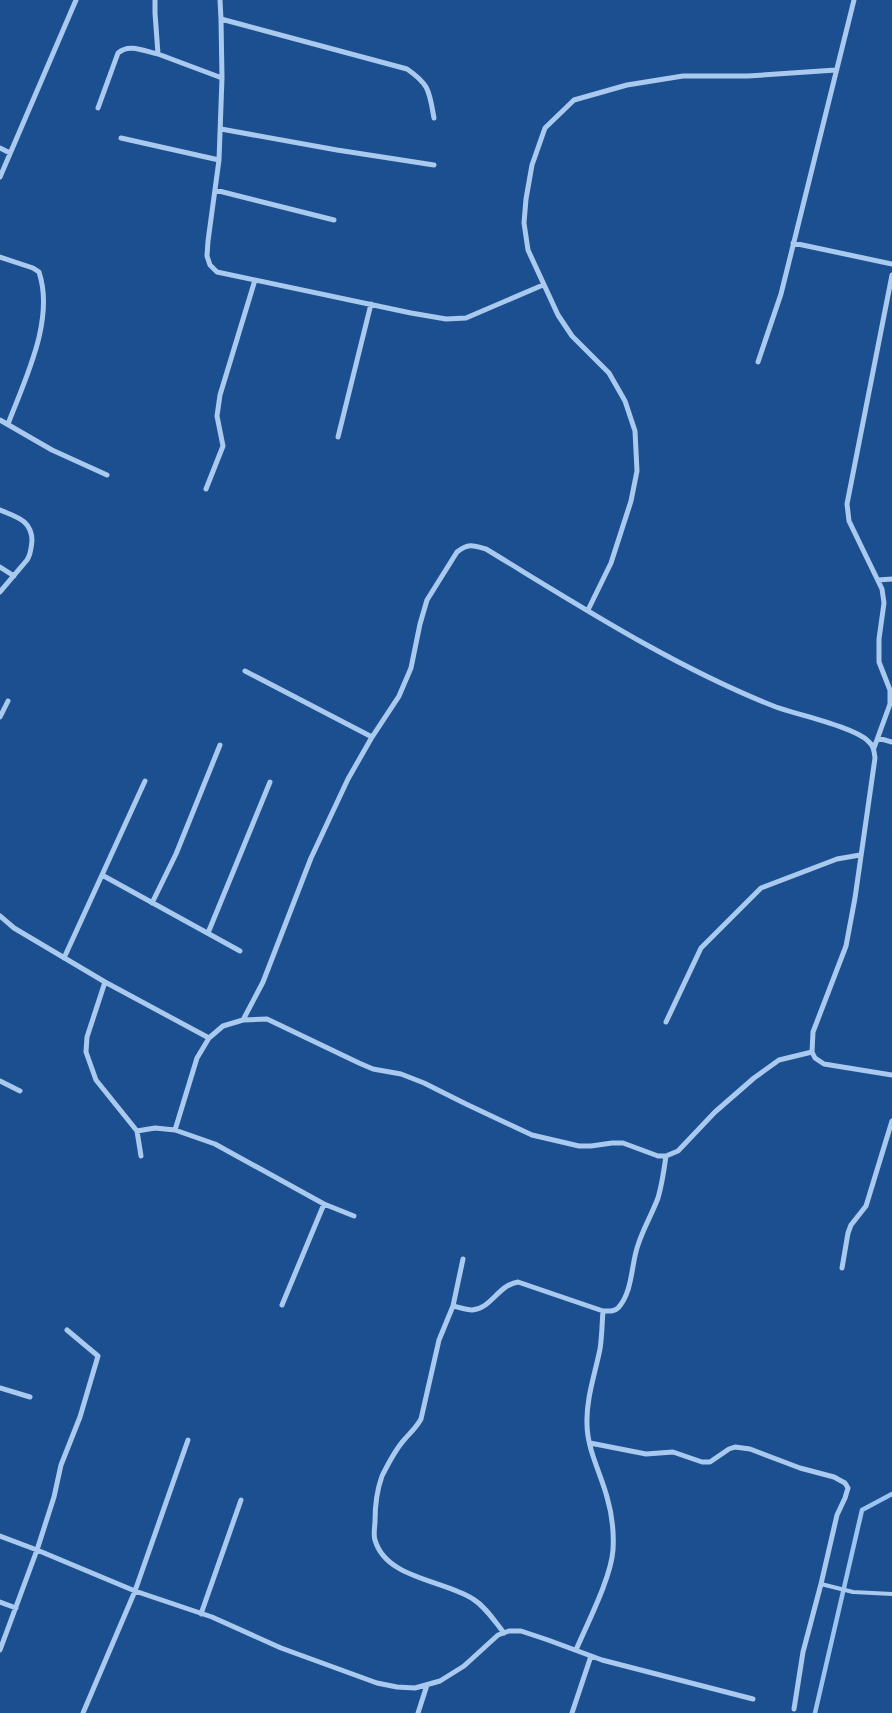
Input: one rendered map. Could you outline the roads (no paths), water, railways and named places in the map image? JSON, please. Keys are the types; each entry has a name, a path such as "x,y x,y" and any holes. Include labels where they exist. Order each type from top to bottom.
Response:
{"street":[{"path":"0,177 76,0"},
{"path":"155,0 158,54"},
{"path":"220,0 221,129 207,256 210,265 217,272 446,319 466,318 543,285"},
{"path":"758,362 781,294 854,0"},
{"path":"221,19 407,69 421,79 429,91 434,118"},
{"path":"98,108 118,53 123,48 131,47 158,54 222,78"},
{"path":"588,610 612,563 631,501 637,471 635,431 625,401 609,373 572,336 558,315 528,250 524,223 526,199 532,165 545,128 574,100 627,85 683,76 748,76 836,70"},
{"path":"221,129 434,165"},
{"path":"121,138 219,160"},
{"path":"0,148 10,153"},
{"path":"215,190 334,220"},
{"path":"793,243 892,264"},
{"path":"0,257 39,272 44,285 43,318 40,335 8,424"},
{"path":"892,275 847,504 849,521 882,589 884,604 879,639 879,662 890,690 890,704 874,748 875,758 855,898 846,946 813,1032 812,1052 815,1058 824,1064 892,1075"},
{"path":"206,489 224,446 217,416 220,395 255,280"},
{"path":"338,437 370,304"},
{"path":"0,420 52,450 106,475"},
{"path":"0,510 27,523 31,531 31,555 0,592"},
{"path":"243,1020 263,982 315,849 348,778 399,696 408,675 427,600 442,574 457,552 463,547 470,544 486,550 680,663 776,707 855,733 868,740 874,748"},
{"path":"0,567 14,576"},
{"path":"878,580 892,578"},
{"path":"246,671 372,737"},
{"path":"0,716 8,701"},
{"path":"878,738 892,742"},
{"path":"152,903 176,854 220,745"},
{"path":"64,958 145,781"},
{"path":"208,933 270,782"},
{"path":"666,1022 701,948 762,888 837,859 860,855"},
{"path":"102,875 240,951"},
{"path":"0,916 14,928 105,982 209,1038"},
{"path":"105,982 87,1037 86,1052 96,1080 137,1131 141,1156"},
{"path":"175,1130 197,1058 209,1038 223,1026 243,1020 267,1019 373,1069 401,1074 424,1083 532,1135 579,1146 623,1143 658,1156 666,1156 678,1151 715,1112 754,1078 779,1060 812,1052"},
{"path":"0,1081 20,1091"},
{"path":"842,1268 848,1233 851,1225 866,1206 892,1121"},
{"path":"137,1131 156,1128 175,1130 215,1144 324,1204 354,1216"},
{"path":"453,1306 472,1310 481,1307 510,1283 518,1282 603,1311 617,1309 626,1293 638,1245 658,1198 666,1156"},
{"path":"282,1305 324,1204"},
{"path":"463,1260 453,1306 439,1340 421,1419 396,1451 382,1477 375,1510 374,1538 378,1550 386,1559 403,1571 473,1598 504,1633"},
{"path":"576,1650 602,1589 613,1551 613,1529 607,1498 590,1443 587,1424 593,1376 600,1348 603,1311"},
{"path":"0,1650 37,1550 54,1497 61,1465 80,1417 98,1356 67,1330"},
{"path":"0,1388 30,1397"},
{"path":"83,1713 135,1591 188,1440"},
{"path":"590,1443 646,1454 673,1452 702,1462 710,1462 729,1449 736,1447 750,1449 800,1468 834,1477 845,1483 848,1488 837,1515 824,1584 803,1652 794,1709"},
{"path":"201,1614 241,1500"},
{"path":"0,1536 135,1591 201,1614 290,1651 377,1683 415,1688 440,1681 464,1666 498,1635 521,1632 591,1656 753,1699"},
{"path":"0,1602 16,1608"},
{"path":"572,1713 591,1656"},
{"path":"418,1713 427,1685"}],"lane":[{"path":"824,1584 853,1592 892,1594"}],"waterway":[{"path":"815,1713 862,1510 892,1494"}]}
